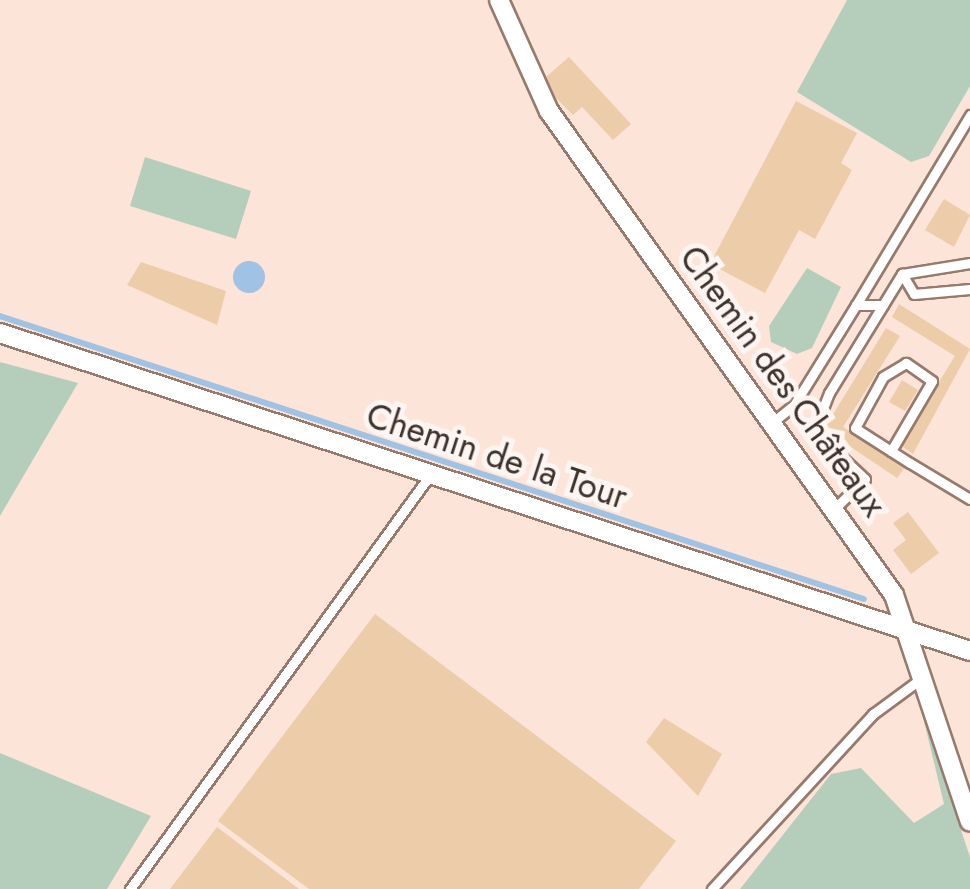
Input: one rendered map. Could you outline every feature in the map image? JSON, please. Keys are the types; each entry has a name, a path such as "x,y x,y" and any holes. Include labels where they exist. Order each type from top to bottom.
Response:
{"street":[{"name":"Chemin des Châteaux","path":"499,0 549,111 836,507 910,632 970,822"},
{"name":"Chemin de la Tour","path":"0,333 970,651"}],"lane":[{"path":"774,421 794,405 970,115"},
{"path":"902,274 970,263"},
{"path":"902,274 914,294 970,289"},
{"path":"836,507 864,479 814,431 902,274"},
{"path":"856,305 883,306"},
{"path":"891,451 932,381 906,363 883,377 855,428 891,451 970,499"},
{"path":"130,889 431,473"},
{"path":"712,889 873,714 924,677"}],"green space":[{"path":"847,0 970,0 970,86 929,156 911,162 797,92"},
{"path":"145,157 251,191 236,239 130,206"},
{"path":"807,268 841,287 812,348 797,354 771,342 769,326"},
{"path":"0,362 78,383 0,516"},
{"path":"922,713 970,857 970,889 740,889 831,774 861,768 914,823 944,804"},
{"path":"0,753 151,816 107,889 0,889"}],"water":[{"path":"249,261 260,266 265,277 260,288 249,293 238,288 233,277 238,266"}],"building":[{"path":"569,57 631,124 613,140 582,107 573,115 556,98 546,77"},
{"path":"796,101 857,133 841,163 852,170 815,239 799,230 765,293 710,264"},
{"path":"944,199 970,215 954,247 925,230"},
{"path":"141,262 226,291 217,325 127,285"},
{"path":"899,304 970,349 913,454 900,445 955,356 892,317"},
{"path":"886,328 900,336 843,427 906,466 897,478 824,429"},
{"path":"902,380 918,390 905,411 889,402"},
{"path":"908,512 939,553 911,574 893,550 906,540 893,523"},
{"path":"375,614 676,841 639,889 309,889 218,821"},
{"path":"664,718 722,754 698,796 646,742"},
{"path":"217,827 299,889 170,889"}],"waterway":[{"path":"0,316 864,599"}]}
